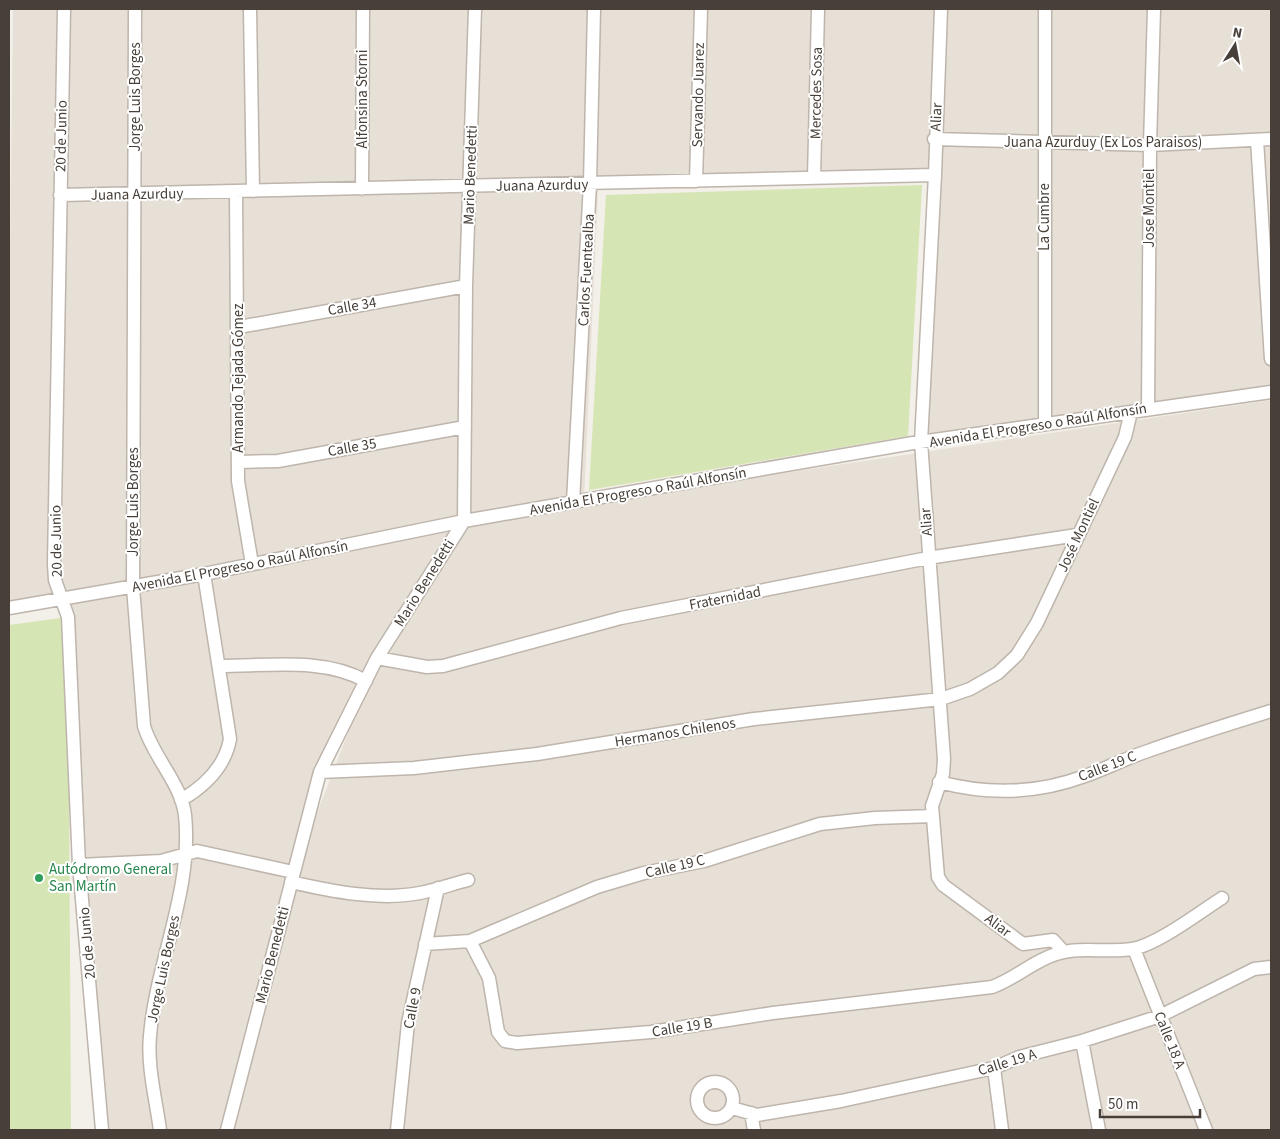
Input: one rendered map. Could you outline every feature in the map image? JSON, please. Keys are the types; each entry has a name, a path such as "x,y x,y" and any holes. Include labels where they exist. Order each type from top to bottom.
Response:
{"street":[{"name":"20 de Junio","path":"64,9 54,564 55,580 68,617 79,865 102,1130"},
{"name":"Jorge Luis Borges","path":"136,9 133,587 144,726 148,740 181,800 185,814 186,854 150,1036 160,1130"},
{"path":"250,9 253,192"},
{"name":"Alfonsina Storni","path":"362,189 363,9"},
{"name":"Mario Benedetti","path":"227,1130 320,772 377,658 464,521 466,286 475,9"},
{"name":"Carlos Fuentealba","path":"573,502 590,184 594,9"},
{"name":"Servando Juarez","path":"696,181 701,9"},
{"name":"Mercedes Sosa","path":"814,178 818,9"},
{"name":"Aliar","path":"941,9 934,139 935,175 921,442 944,759 939,782 933,796 932,816 938,877 943,884 1023,944 1053,940 1064,952"},
{"name":"La Cumbre","path":"1045,9 1045,424"},
{"name":"Jose Montiel","path":"1148,408 1150,145 1154,9"},
{"name":"Juana Azurduy (Ex Los Paraisos)","path":"934,139 1150,145 1271,139"},
{"path":"1256,140 1271,358"},
{"name":"Juana Azurduy","path":"60,195 935,175"},
{"name":"Armando Tejada Gómez","path":"236,192 239,327 238,481 252,564"},
{"name":"Calle 34","path":"239,327 466,286"},
{"name":"Avenida El Progreso o Raúl Alfonsín","path":"9,608 204,574 464,521 921,442 1148,408 1271,392"},
{"name":"José Montiel","path":"1017,655 1037,623 1125,437 1131,412"},
{"name":"Calle 35","path":"239,462 278,461 465,427"},
{"name":"Fraternidad","path":"377,658 427,667 443,666 621,618 928,558 1077,535"},
{"path":"181,800 200,789 224,759 228,751 229,731 204,574"},
{"name":"Hermanos Chilenos","path":"320,772 414,768 490,759 754,719 940,699 970,689 991,677 1017,655"},
{"path":"220,666 308,666 338,669 366,680"},
{"name":"Calle 19 C","path":"939,782 983,791 1026,791 1051,786 1083,777 1142,753 1271,711"},
{"name":"Calle 19 C","path":"425,944 470,941 597,888 644,873 704,861 820,824 875,818 932,816"},
{"path":"79,865 161,861 197,851 207,852 292,877 330,891 366,895 418,894 468,880"},
{"name":"Calle 9","path":"397,1130 408,1023 438,888"},
{"path":"1064,952 1134,949 1154,940 1222,898"},
{"name":"Calle 19 B","path":"470,941 489,978 498,1032 505,1041 517,1043 651,1032 773,1013 992,988 1008,981 1046,957 1064,952"},
{"name":"Calle 18 A","path":"1134,949 1206,1130"},
{"name":"Calle 19 A","path":"732,1108 757,1115 841,1101 994,1068 1019,1057 1082,1041 1160,1016 1254,970 1271,968"},
{"path":"1082,1041 1099,1130"},
{"path":"994,1068 1002,1130"},
{"path":"751,1113 754,1130"}],"shaded area":[{"path":"13,9 1271,9 1271,392 921,442 935,175 591,184 598,190 584,500 491,517 1271,400 1271,1130 102,1130 62,598 9,608 9,336","holes":["374,666 293,875 320,772"]}],"green space":[{"path":"922,185 908,436 589,490 606,195"},
{"name":"Autódromo General San Martín","path":"68,617 71,1130 9,1130 9,625"}],"place":[{"name":"Autódromo General San Martín","path":"39,878"}]}
